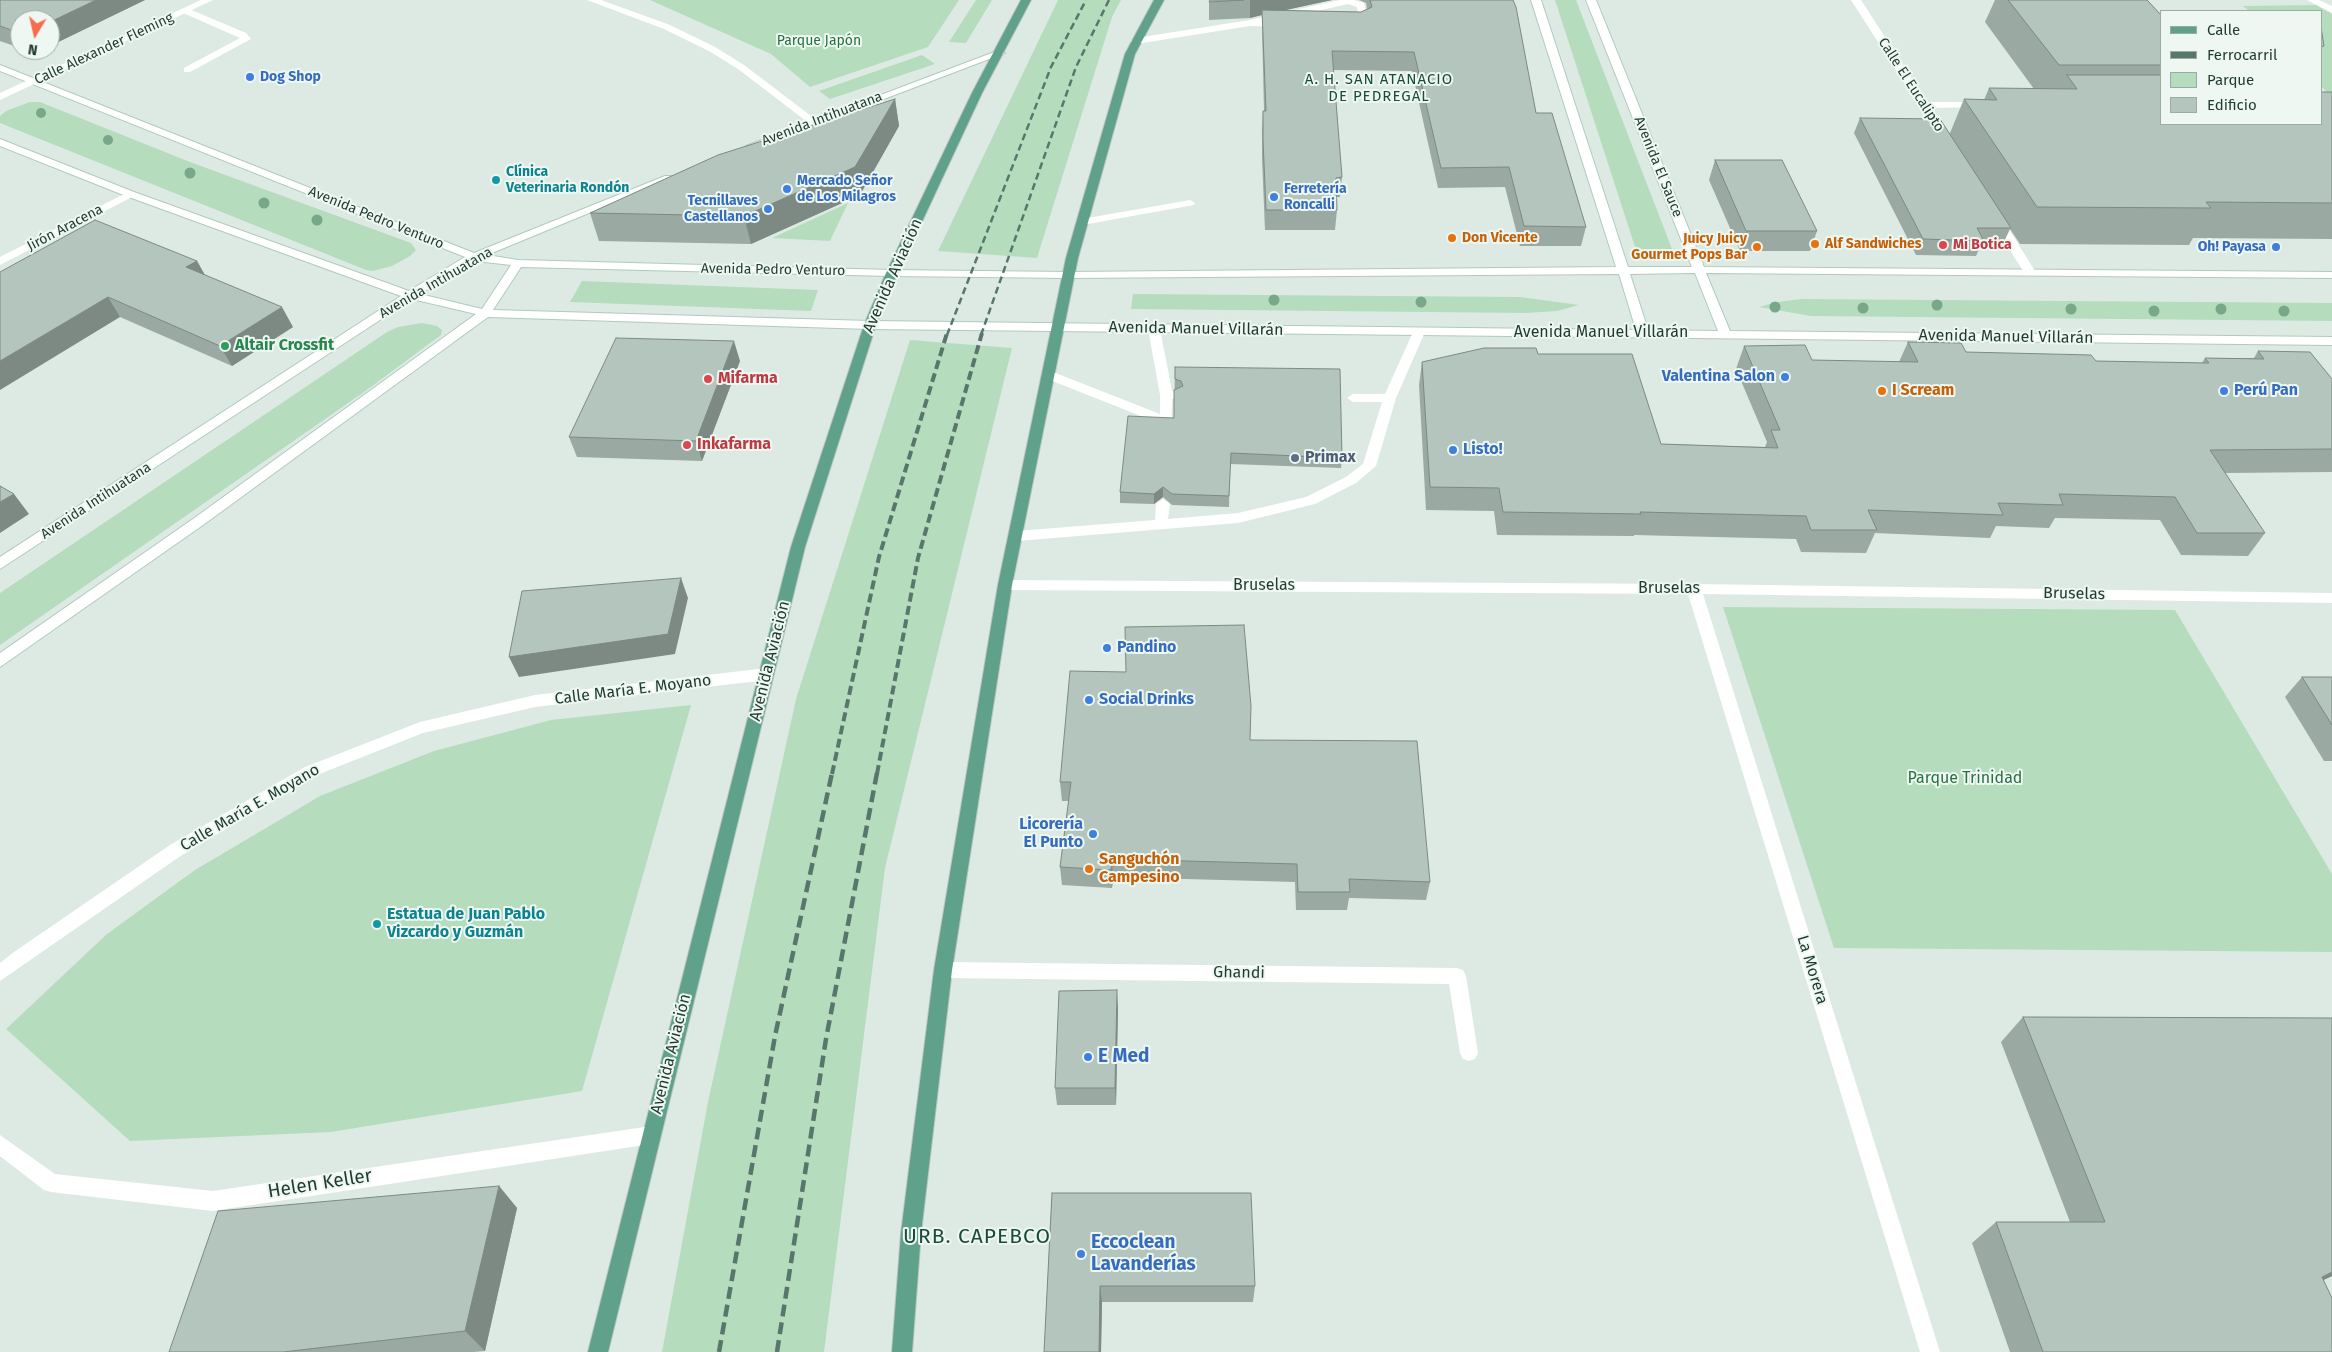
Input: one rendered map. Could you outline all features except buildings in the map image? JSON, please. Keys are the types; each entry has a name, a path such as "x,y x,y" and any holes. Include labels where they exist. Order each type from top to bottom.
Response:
{"main road":[{"name":"Calle Alexander Fleming","path":"0,97 208,0"},
{"path":"592,0 667,26 712,49 741,67 814,122"},
{"name":"Avenida Aviación","path":"598,1352 798,547 870,325 892,273 977,93 1000,53 1026,0"},
{"path":"902,1352 911,1233 944,970 1005,584 1017,536 1068,275 1130,54 1159,0"},
{"path":"1536,0 1643,332"},
{"name":"Avenida El Sauce","path":"1590,0 1726,334"},
{"name":"Calle El Eucalipto","path":"1856,0 1950,146"},
{"path":"2312,0 2332,10"},
{"path":"1136,41 1250,23 1348,1 1361,5 1365,23 1348,26"},
{"path":"186,11 243,35 246,39 188,70"},
{"path":"1250,23 1289,24"},
{"name":"Avenida Intihuatana","path":"743,149 1000,53"},
{"name":"Avenida Pedro Venturo","path":"0,68 474,257 518,263 892,273"},
{"path":"1924,105 1988,106"},
{"path":"0,142 130,194 410,295 485,313 870,325"},
{"name":"Avenida Intihuatana","path":"0,564 410,295 474,257 679,174"},
{"name":"Jirón Aracena","path":"0,262 130,194"},
{"path":"1082,222 1190,203"},
{"path":"1992,212 2029,271"},
{"name":"Avenida Intihuatana","path":"0,661 198,522 485,313 518,263"},
{"path":"892,273 1068,275 1700,270 2029,271 2332,275"},
{"name":"Avenida Manuel Villarán","path":"870,325 2332,341"},
{"path":"1048,375 1166,421 1170,395 1154,329"},
{"path":"1017,536 1238,518 1310,501 1351,480 1368,466 1390,398 1419,332"},
{"path":"1352,398 1390,398"},
{"path":"1161,524 1163,504"},
{"name":"Bruselas","path":"1005,584 1694,589 2332,598"},
{"name":"La Morera","path":"1694,589 1930,1352"},
{"name":"Calle María E. Moyano","path":"0,973 20,957 176,850 321,767 420,728 535,701 767,674"},
{"name":"Ghandi","path":"944,970 1457,976 1469,1053"},
{"name":"Helen Keller","path":"0,1144 51,1183 213,1201 651,1134"}],"green space":[{"name":"Parque Japón","path":"650,0 959,0 928,47 810,87 771,54"},
{"path":"976,0 992,0 966,43 949,42"},
{"path":"1058,0 1121,0 1112,17 1037,258 938,251"},
{"path":"1555,0 1576,0 1672,249 1636,250"},
{"path":"2316,5 2332,14 2332,97 2322,87 2322,10 2248,10 2243,6"},
{"path":"922,55 935,64 830,99 819,91"},
{"path":"30,102 40,102 190,162 411,243 416,250 410,256 392,266 373,271 366,270 0,123 0,116 6,111"},
{"path":"848,203 830,241 772,238"},
{"path":"582,281 818,290 811,311 570,302"},
{"path":"1133,294 1520,297 1579,305 1557,311 1525,313 1131,309"},
{"path":"1802,299 2332,303 2332,321 1811,316 1759,307 1777,302"},
{"path":"422,323 437,326 442,330 441,335 364,392 0,645 0,593 387,332 398,327"},
{"path":"910,340 1012,348 885,868 824,1352 662,1352 708,1102 796,699"},
{"name":"Parque Trinidad","path":"1723,607 2175,610 2332,874 2332,952 1834,948"},
{"path":"691,705 582,1091 331,1132 130,1141 6,1029 107,934 195,870 320,796 434,751 551,720"}],"railway":[{"path":"947,335 1051,67 1086,0"},
{"path":"981,335 1076,67 1109,0"},
{"path":"832,774 879,557 947,333"},
{"path":"877,774 918,558 982,333"},
{"path":"719,1352 775,1036 832,773"},
{"path":"777,1352 826,1039 877,773"}],"place":[{"name":"Dog Shop","path":"250,77"},
{"name":"Clínica Veterinaria Rondón","path":"496,180"},
{"name":"Mercado Señor de Los Milagros","path":"787,189"},
{"name":"Ferretería Roncalli","path":"1274,197"},
{"name":"Tecnillaves Castellanos","path":"768,209"},
{"name":"Don Vicente","path":"1452,238"},
{"name":"Alf Sandwiches","path":"1815,244"},
{"name":"Mi Botica","path":"1943,245"},
{"name":"Juicy Juicy Gourmet Pops Bar","path":"1757,247"},
{"name":"Oh! Payasa","path":"2276,247"},
{"name":"Altair Crossfit","path":"225,346"},
{"name":"Valentina Salon","path":"1785,377"},
{"name":"Mifarma","path":"708,379"},
{"name":"I Scream","path":"1882,391"},
{"name":"Perú Pan","path":"2224,391"},
{"name":"Inkafarma","path":"687,445"},
{"name":"Listo!","path":"1453,450"},
{"name":"Primax","path":"1295,458"},
{"name":"Pandino","path":"1107,648"},
{"name":"Social Drinks","path":"1089,700"},
{"name":"Licorería El Punto","path":"1093,834"},
{"name":"Sanguchón Campesino","path":"1089,869"},
{"name":"Estatua de Juan Pablo Vizcardo y Guzmán","path":"377,924"},
{"name":"E Med","path":"1088,1057"},
{"name":"Eccoclean Lavanderías","path":"1081,1254"}],"district":[{"name":"A. H. SAN ATANACIO DE PEDREGAL","path":"1379,88"},
{"name":"URB. CAPEBCO","path":"977,1237"}]}
